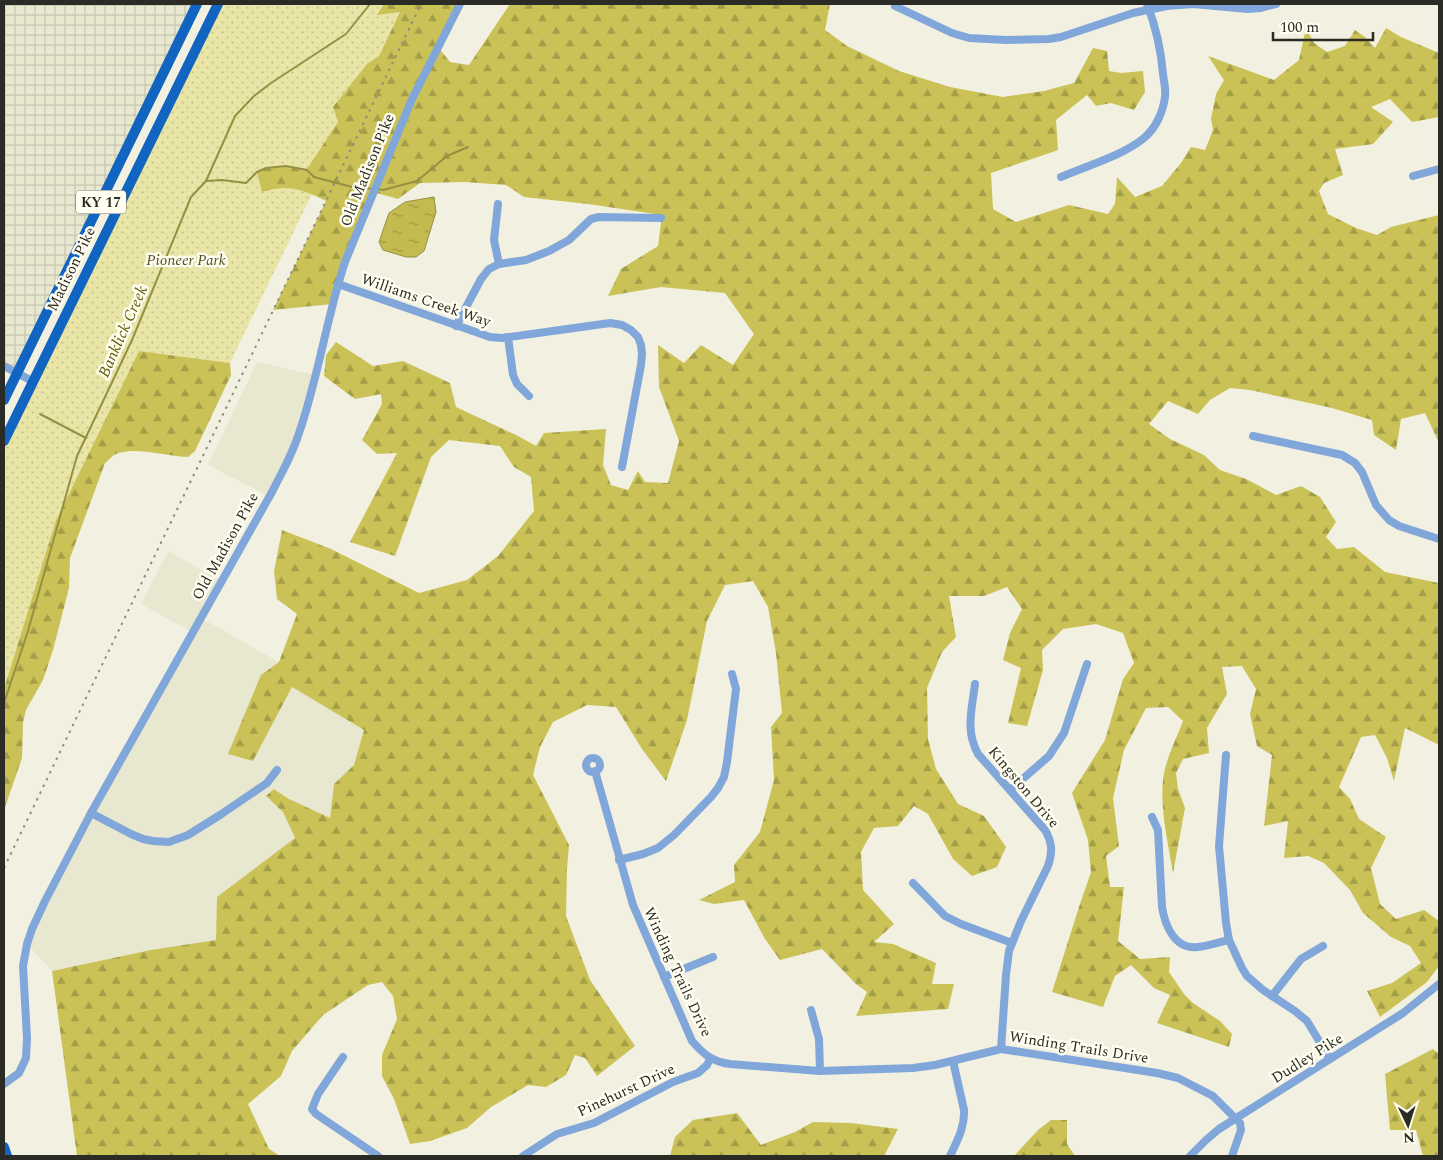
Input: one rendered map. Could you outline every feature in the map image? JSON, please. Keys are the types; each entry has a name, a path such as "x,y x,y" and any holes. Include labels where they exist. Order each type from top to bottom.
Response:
{"main road":[{"name":"Madison Pike","path":"4,400 197,4"},
{"name":"Madison Pike","path":"4,441 218,4"},
{"path":"4,1147 7,1156"}],"street":[{"name":"Old Madison Pike","path":"4,1084 19,1073 26,1058 27,1038 23,966 32,929 91,813 272,492 298,439 338,284 359,226 412,99 460,4"},
{"path":"894,6 960,36 976,39 1006,40 1062,36 1148,7 1193,4 1254,8 1276,4"},
{"path":"1061,177 1129,148 1150,132 1160,116 1165,98 1164,77 1156,27 1148,7"},
{"path":"1413,176 1439,169"},
{"path":"498,204 494,240 499,264"},
{"path":"456,326 481,279 489,269 499,264 526,260 549,251 569,240 592,219 599,217 661,218"},
{"name":"Williams Creek Way","path":"338,284 490,337 508,337 610,322 631,330 638,337 641,345 641,365 622,467"},
{"path":"508,337 514,376 517,384 529,396"},
{"path":"4,366 32,381"},
{"path":"1253,436 1342,455 1355,463 1362,472 1376,505 1389,520 1399,526 1439,539"},
{"path":"1010,790 1049,756 1064,734 1087,664"},
{"path":"620,860 658,848 674,835 711,798 718,788 724,777 727,762 736,689 732,674"},
{"name":"Kingston Drive","path":"975,684 970,725 972,741 978,754 1045,830 1052,845 1052,858 1012,943 1006,975 1001,1049"},
{"path":"1226,755 1219,853 1226,922 1230,940 1247,976 1263,990 1307,1021 1330,1059"},
{"path":"91,813 143,839 169,842 188,835 220,815 266,783 277,770"},
{"name":"Winding Trails Drive","path":"595,772 633,905 692,1040 710,1059 730,1064 844,1071 913,1068 953,1061 1001,1049 1157,1073 1178,1078 1213,1096 1235,1118"},
{"path":"1152,817 1158,830 1163,915 1171,933 1179,942 1191,947 1230,940"},
{"path":"913,883 945,916 1012,943"},
{"path":"1272,996 1301,959 1323,946"},
{"path":"664,977 713,958"},
{"name":"Dudley Pike","path":"1190,1156 1206,1140 1235,1118 1403,1013 1439,984"},
{"path":"811,1010 819,1039 820,1071"},
{"path":"343,1057 318,1094 312,1109 316,1114 378,1156"},
{"name":"Pinehurst Drive","path":"522,1156 557,1134 594,1123 673,1082 698,1073 707,1065 710,1059"},
{"path":"950,1156 963,1126 964,1116 953,1061"},
{"path":"1232,1156 1241,1130 1240,1123 1235,1118"}],"shaded area":[{"path":"4,4 197,4 17,373 4,366"},
{"path":"257,362 316,375 307,409 269,496 208,465"},
{"path":"168,551 221,581 201,618 279,662 261,675 253,761 292,687 364,730 354,765 334,784 330,819 289,799 275,789 266,796 283,812 295,838 217,897 216,940 151,950 52,971 27,944 32,929 192,632 141,604"}],"green space":[{"name":"Pioneer Park","path":"218,4 404,4 230,363 139,351 56,520 4,689 4,441"},
{"path":"384,4 460,4 438,47 450,62 469,65 510,4 830,4 825,30 847,46 899,71 950,87 1003,97 1044,91 1074,83 1093,48 1107,51 1109,71 1121,73 1143,71 1145,92 1134,110 1111,103 1096,106 1087,95 1056,120 1058,150 991,173 993,209 1016,222 1069,205 1108,214 1115,204 1117,177 1135,197 1162,186 1181,163 1191,147 1205,150 1213,130 1211,119 1216,94 1224,80 1208,56 1274,80 1299,60 1306,28 1314,43 1327,52 1345,46 1355,30 1375,48 1386,28 1401,37 1439,53 1439,117 1412,122 1390,99 1371,107 1393,122 1373,144 1335,149 1343,175 1324,183 1319,191 1328,214 1356,228 1377,235 1391,227 1439,215 1439,443 1425,413 1401,419 1396,450 1374,435 1372,420 1332,408 1250,390 1230,388 1210,400 1198,414 1168,401 1149,424 1170,439 1204,455 1220,470 1246,479 1276,495 1301,486 1320,497 1336,522 1326,537 1337,549 1354,547 1385,572 1439,583 1439,745 1405,728 1394,781 1387,758 1375,735 1361,737 1339,787 1350,799 1359,819 1386,837 1371,868 1380,904 1396,919 1424,910 1439,921 1439,966 1427,982 1380,1017 1367,991 1392,983 1421,963 1410,946 1391,937 1363,913 1350,890 1324,863 1308,856 1284,858 1288,821 1264,826 1272,755 1257,746 1250,714 1256,689 1242,666 1222,667 1227,694 1207,728 1209,753 1183,759 1176,773 1178,789 1185,808 1173,873 1162,792 1168,758 1183,721 1168,707 1146,708 1124,750 1113,798 1119,846 1106,856 1110,887 1124,887 1118,941 1140,959 1170,957 1169,972 1184,994 1193,1003 1220,1021 1232,1034 1229,1047 1157,1023 1170,995 1154,988 1131,965 1115,976 1103,1007 1052,992 1091,872 1088,840 1072,793 1105,740 1123,679 1134,663 1123,633 1096,624 1063,629 1042,650 1043,670 1027,726 1008,723 1021,668 1003,660 1010,633 1022,609 1007,587 984,596 949,596 956,637 942,652 927,688 928,739 936,769 958,804 984,816 1006,847 997,867 972,876 953,859 928,814 914,806 898,826 874,828 861,852 863,890 894,924 874,942 893,944 936,963 932,984 954,984 948,1009 856,1016 867,992 856,984 822,949 780,960 765,939 744,900 714,904 699,900 735,882 734,865 760,832 774,780 771,727 782,713 776,653 768,607 753,581 725,585 707,621 687,720 666,781 642,749 616,707 587,705 553,722 540,747 533,775 569,845 566,916 590,980 635,1046 597,1076 585,1058 575,1055 566,1075 546,1087 528,1085 491,1107 467,1128 430,1141 410,1144 394,1099 382,1076 382,1055 397,1019 393,996 382,982 368,985 323,1015 292,1051 281,1076 248,1104 269,1149 280,1156 77,1156 52,971 151,950 216,940 217,897 295,838 283,812 266,796 274,789 289,799 330,818 334,784 354,765 364,730 292,687 253,761 228,754 261,675 279,662 297,614 277,599 274,571 282,530 331,549 419,593 467,580 498,556 534,511 531,477 514,467 500,446 449,440 431,457 395,556 350,542 397,453 377,454 362,440 382,404 381,394 355,399 324,376 326,355 336,342 373,366 403,361 450,383 456,407 536,446 544,433 606,429 603,465 611,485 628,490 638,471 645,482 668,483 679,441 659,387 658,345 684,363 701,345 733,365 754,334 725,293 661,287 608,296 621,269 658,246 662,215 524,197 506,185 465,182 420,183 398,199 373,192 333,304 273,310 326,201 309,193 287,188 262,192 257,172 276,167 307,169 338,122 333,107 367,64 379,56 400,12 377,15"},
{"path":"139,351 230,363 231,375 195,451 188,457 131,451 114,455 105,463 70,558 69,588 53,650 43,680 26,710 23,723 22,758 4,810 4,689 56,520"},
{"path":"1433,1049 1439,1054 1439,1156 1423,1156 1416,1130 1390,1130 1385,1074"},
{"path":"737,1113 761,1145 795,1132 813,1122 851,1123 898,1129 884,1156 670,1156 675,1137 693,1120"},
{"path":"1051,1120 1067,1120 1067,1144 1075,1156 1014,1156 1038,1130"}],"water":[{"path":"434,197 436,212 424,251 416,257 406,257 383,250 379,242 389,213 405,202"}],"waterway":[{"name":"Banklick Creek","path":"4,703 28,631 77,456 132,340 191,197 206,181 235,116 254,96 271,83 346,34 370,4"},
{"path":"378,189 383,190 417,181 447,156 468,147"},
{"path":"206,181 222,180 246,183 257,172 266,168 286,166 307,170 314,177 352,187 373,189"},
{"path":"40,414 86,438"}],"railway":[{"path":"4,868 421,4"}]}
